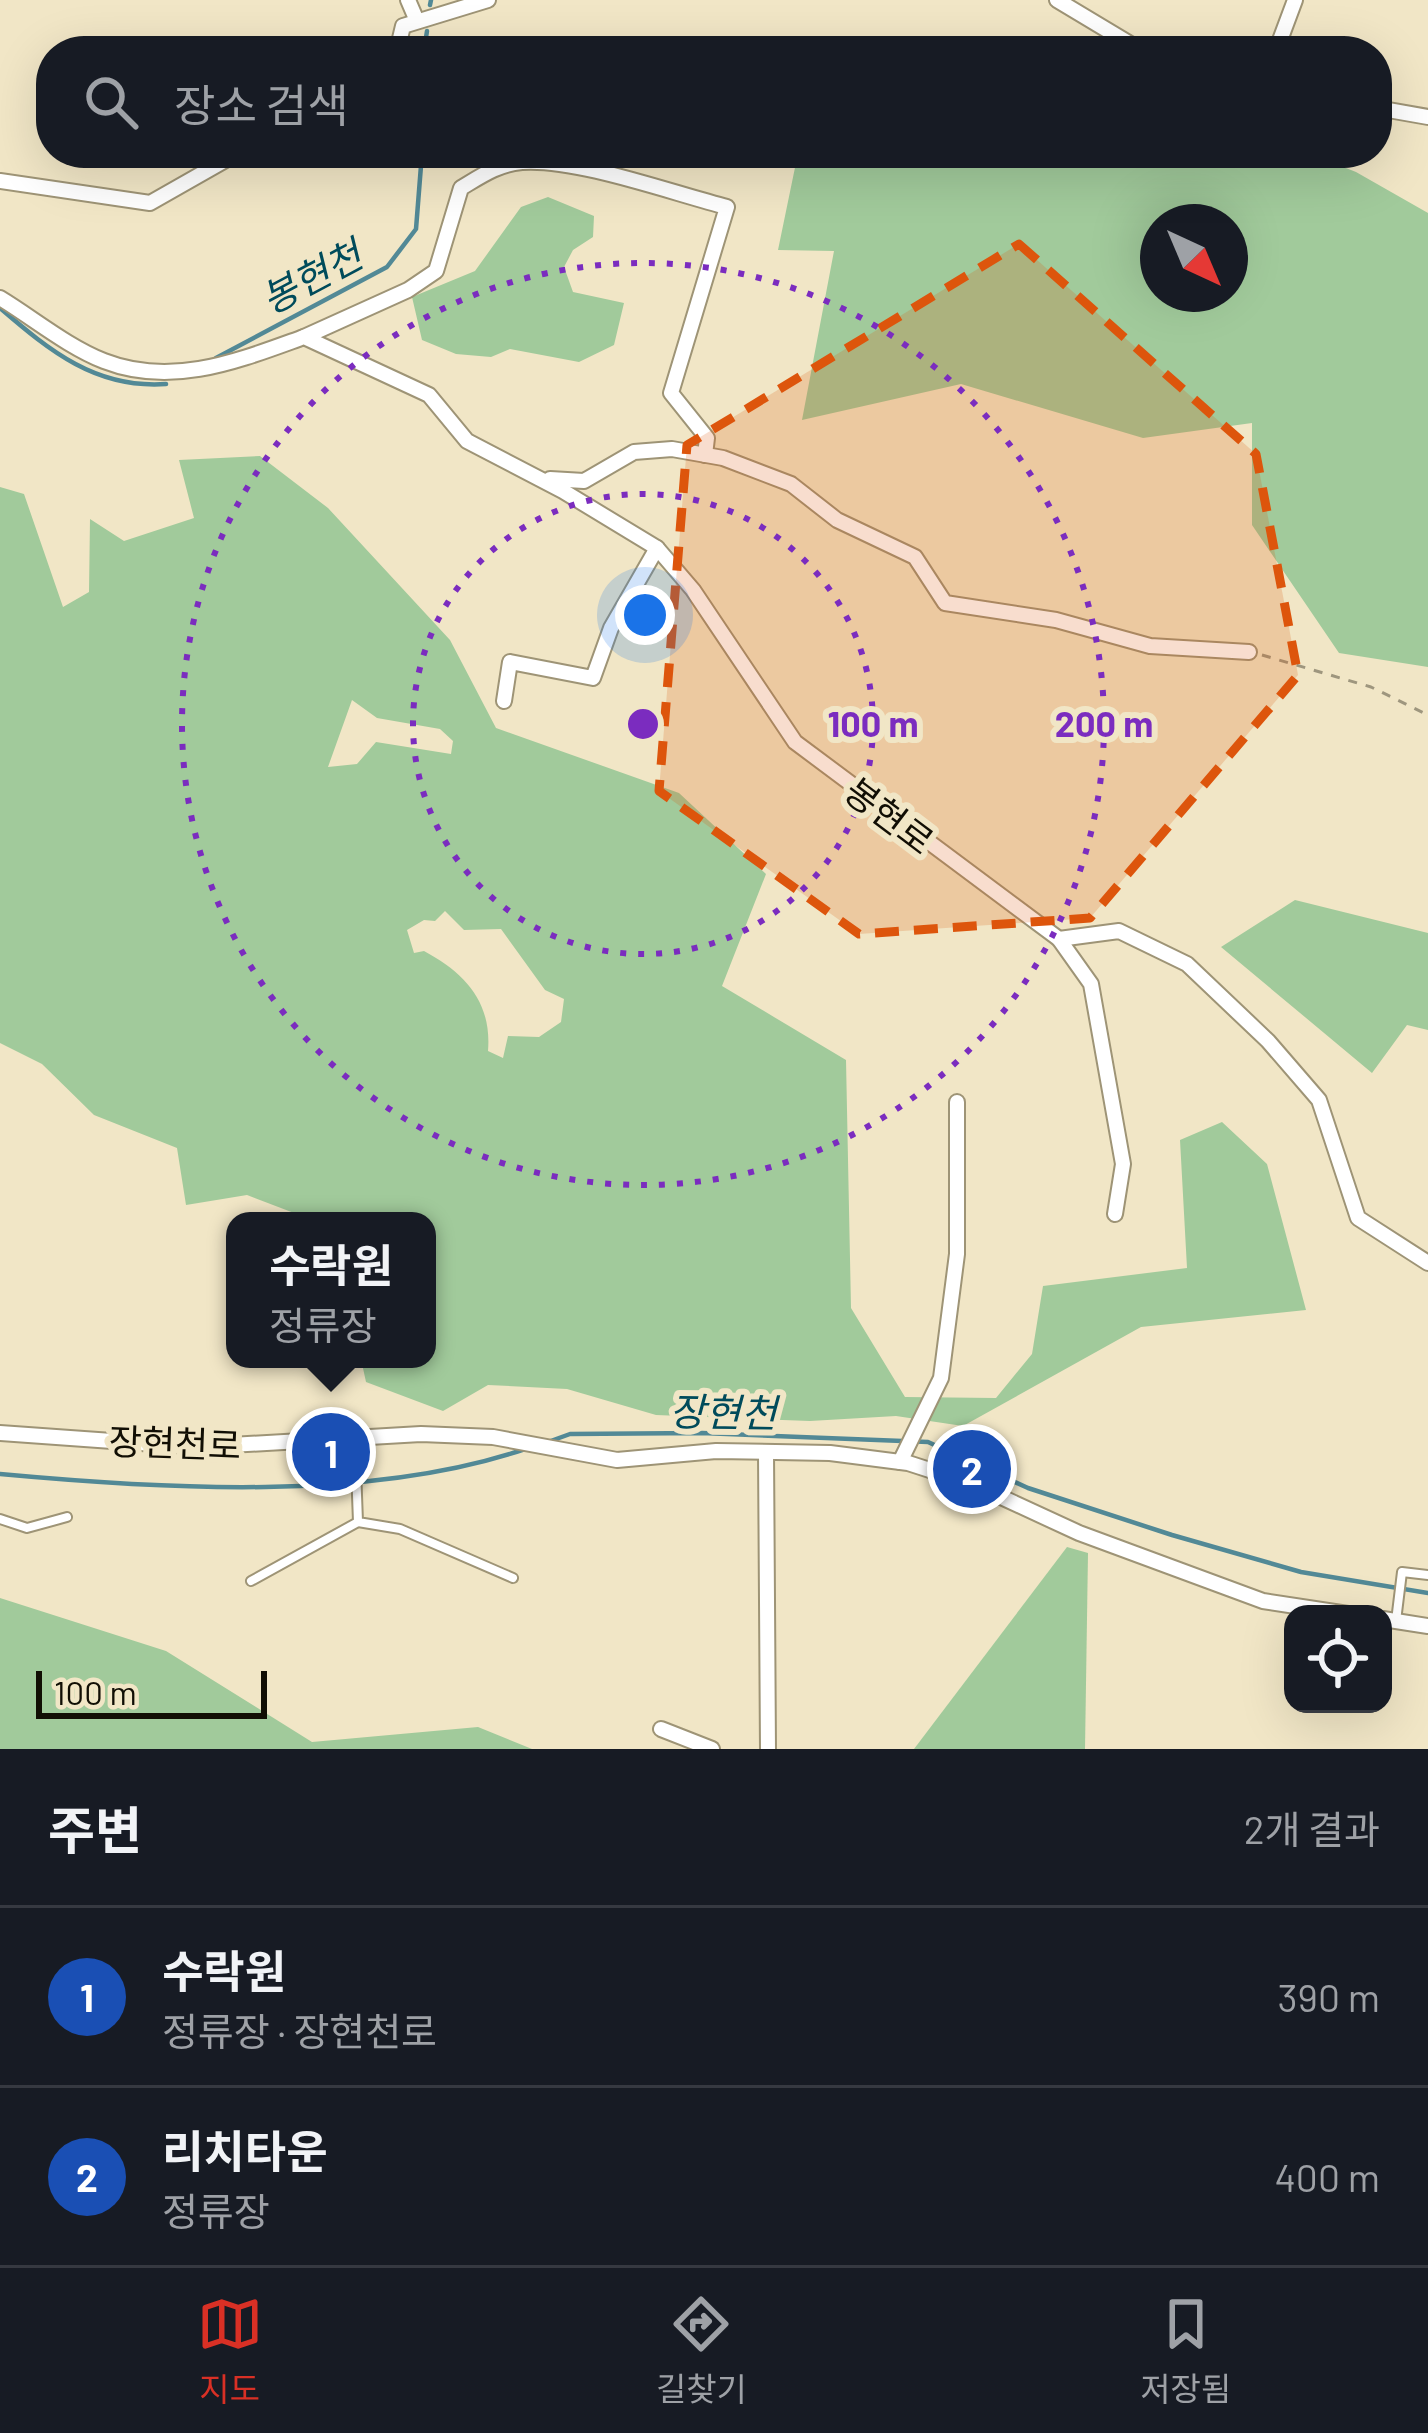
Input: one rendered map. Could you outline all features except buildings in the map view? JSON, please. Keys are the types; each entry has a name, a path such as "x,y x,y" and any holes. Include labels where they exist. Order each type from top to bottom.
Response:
{"street":[{"path":"408,0 417,21"},
{"path":"401,36 403,26 488,0"},
{"path":"1058,0 1117,36"},
{"path":"1282,36 1295,0"},
{"path":"1392,111 1428,117"},
{"path":"0,181 150,203 212,168"},
{"path":"0,298 103,361 148,372 223,367 304,337 408,290 436,271 461,188 495,168"},
{"path":"580,168 728,207 670,393 706,438 705,455"},
{"name":"봉현로","path":"304,337 429,395 467,442 657,548 693,590 795,742 1059,940 1091,984 1123,1164 1115,1214"},
{"path":"538,479 584,481 634,452 672,449 705,455 791,484 837,520 915,557 946,603 1056,620 1150,646 1249,652"},
{"path":"504,701 510,662 593,678 610,628 657,548"},
{"path":"1059,940 1119,931 1187,964 1268,1041 1319,1100 1358,1218 1428,1263"},
{"path":"903,1457 940,1378 957,1254 957,1102"},
{"name":"장현천로","path":"0,1433 196,1448 421,1434 493,1437 616,1460 766,1451 903,1457 1079,1533 1263,1601 1289,1605"},
{"path":"766,1451 768,1749"},
{"path":"1392,1616 1428,1626"},
{"path":"661,1729 712,1749"}],"lane":[{"path":"355,1441 358,1522"},
{"path":"0,1520 27,1528 67,1517"},
{"path":"251,1581 358,1522 400,1529 513,1578"},
{"path":"1392,1616 1402,1572 1428,1575"}],"path":[{"path":"1249,652 1307,664 1428,715"}],"highlighted area":[{"path":"1019,244 1256,454 1298,675 1090,918 859,934 659,791 687,445"}],"green space":[{"path":"795,168 1346,168 1428,213 1428,667 1339,653 1252,525 1252,423 1143,438 961,384 802,420 834,251 778,250"},
{"path":"548,197 594,216 593,237 573,250 564,267 573,292 624,303 614,345 579,362 510,349 491,357 456,354 422,340 412,297 475,271 521,207"},
{"path":"260,456 328,508 450,640 496,728 679,793 766,874 722,986 846,1060 851,1308 905,1397 996,1398 1032,1354 1043,1286 1187,1268 1180,1140 1222,1122 1267,1164 1306,1310 1141,1327 963,1426 896,1416 810,1421 656,1415 567,1389 488,1385 443,1411 366,1382 363,1368 436,1368 436,1212 291,1212 247,1195 186,1205 177,1148 94,1115 42,1064 0,1043 0,487 24,494 63,607 89,592 90,519 124,541 194,518 179,460","holes":["352,700 377,718 440,729 453,741 451,754 376,742 357,764 328,767","445,911 464,930 501,929 545,990 564,999 561,1022 539,1037 508,1036 503,1058 488,1051 485,1018 473,991 439,960 424,951 414,953 407,930 424,920 435,921"]},
{"path":"1295,900 1428,933 1428,1030 1407,1025 1372,1073 1221,947"},
{"path":"1067,1547 1088,1553 1085,1749 914,1749"},
{"path":"0,1598 166,1651 312,1742 478,1727 532,1749 0,1749"}],"waterway":[{"name":"봉현천","path":"430,5 431,0"},
{"name":"봉현천","path":"426,36 427,31"},
{"name":"봉현천","path":"216,358 387,267 416,229 421,168"},
{"name":"봉현천","path":"0,308 76,364 118,380 166,384"},
{"name":"장현천","path":"548,1442 570,1434 702,1433 928,1442 1028,1488 1172,1535 1301,1572 1428,1593"},
{"name":"장현천","path":"0,1474 196,1487 333,1484 465,1466 525,1449"}],"place":[{"name":"수락원","path":"331,1452"},
{"name":"리치타운","path":"972,1469"}]}
